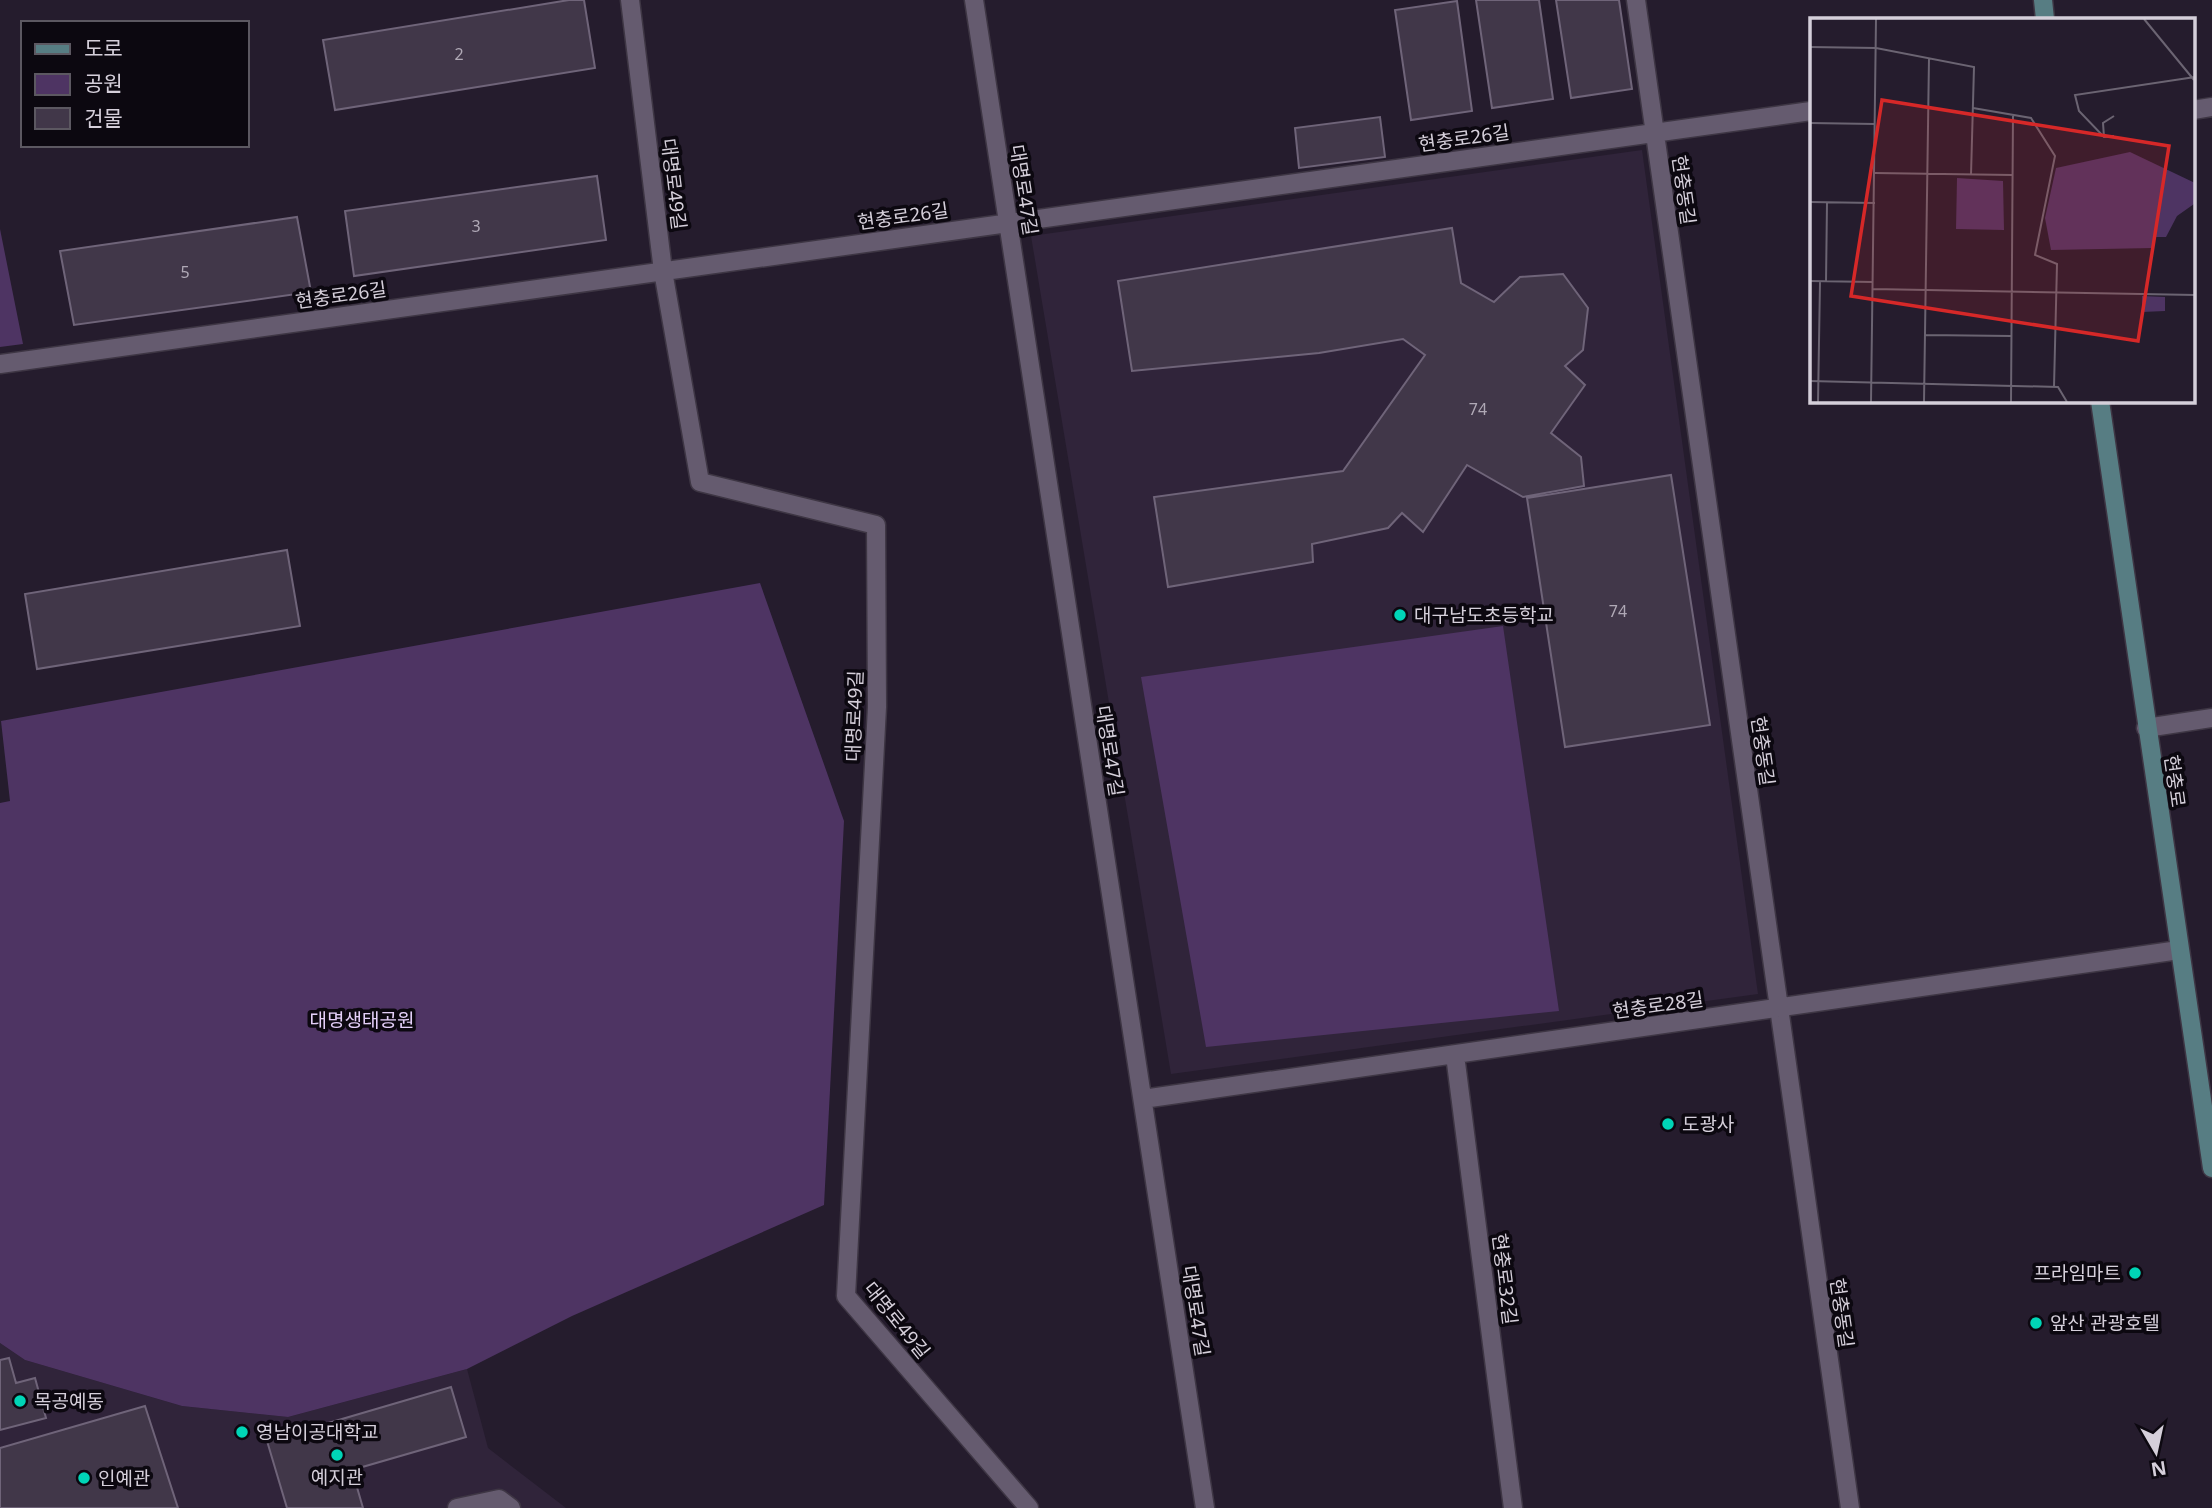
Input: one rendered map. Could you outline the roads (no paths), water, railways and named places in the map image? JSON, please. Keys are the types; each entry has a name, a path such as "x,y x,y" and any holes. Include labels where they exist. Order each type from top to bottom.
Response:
{"main road":[{"path":"2043,0 2045,18"},
{"name":"현충로","path":"2100,402 2212,1168"}],"street":[{"name":"대명로49길","path":"630,0 663,271 700,482 876,525 877,706 846,1296 1029,1508"},
{"name":"대명로47길","path":"974,0 1205,1508"},
{"name":"현충동길","path":"1636,0 1850,1508"},
{"path":"2194,110 2212,107"},
{"name":"현충로26길","path":"0,364 1810,110"},
{"path":"2146,728 2212,718"},
{"name":"현충로28길","path":"1143,1099 2179,950"},
{"name":"현충로32길","path":"1455,1055 1513,1508"},
{"path":"457,1508 503,1505"}],"place":[{"name":"대구남도초등학교","path":"1400,615"},
{"name":"도광사","path":"1668,1124"},
{"name":"프라임마트","path":"2135,1273"},
{"name":"앞산 관광호텔","path":"2036,1323"},
{"name":"목공예동","path":"20,1401"},
{"name":"영남이공대학교","path":"242,1432"},
{"name":"예지관","path":"337,1455"},
{"name":"인예관","path":"84,1478"}],"park label":[{"name":"대명생태공원","path":"362,1020"}]}
